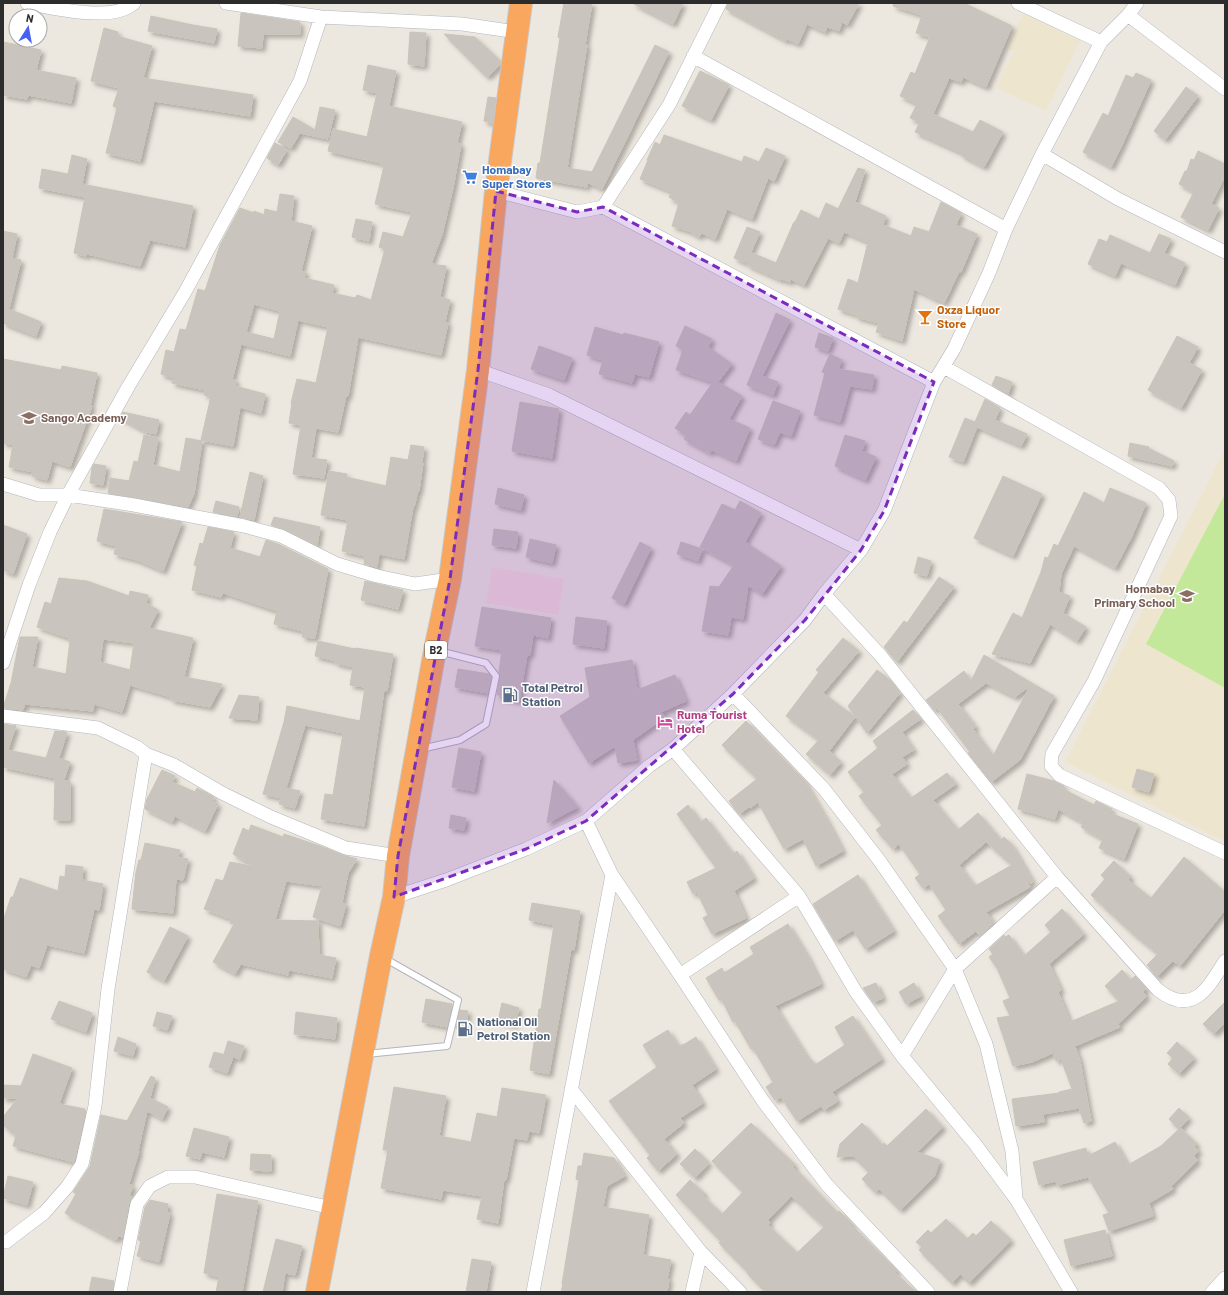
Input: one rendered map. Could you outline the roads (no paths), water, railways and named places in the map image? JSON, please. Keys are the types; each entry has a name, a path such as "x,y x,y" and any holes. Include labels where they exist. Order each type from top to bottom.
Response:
{"highway":[{"name":"B2","path":"317,1292 332,1208 363,1055 380,956 394,898 398,856 450,579 478,370 496,191 521,3"}],"street":[{"path":"27,3 83,13 105,13 128,8 134,3"},
{"path":"226,3 321,17 462,24 517,32"},
{"path":"603,207 669,105 720,3"},
{"path":"1018,3 1101,42"},
{"path":"394,898 446,880 526,849 586,821 649,766 673,749 733,694 805,620 824,594 861,550 884,511 934,382 954,348 989,273 1006,229 1042,154 1101,42 1128,16 1137,3"},
{"path":"1128,16 1225,89"},
{"path":"3,663 29,585 50,532 68,495 128,387 185,292 300,81 321,17"},
{"path":"693,56 1006,229"},
{"path":"1042,154 1118,199 1225,252"},
{"path":"496,191 577,212 603,207 934,382"},
{"path":"944,367 1159,488 1169,500 1171,516 1094,681 1052,754 1051,766 1059,776 1225,853"},
{"path":"478,370 549,395 861,550"},
{"path":"3,484 39,495 68,495 134,505 244,526 281,536 337,564 377,576 415,584 450,579"},
{"path":"824,594 881,656 1057,877 1158,990 1167,997 1177,1001 1198,997 1206,990 1225,961"},
{"path":"733,694 824,789 879,860 955,969 986,1044 1012,1151 1016,1199"},
{"path":"3,716 98,728 137,747 146,754 174,765 222,793 271,817 346,848 398,856"},
{"path":"673,749 798,896 856,992 902,1056 975,1144 1016,1199 1064,1283 1071,1292"},
{"path":"3,1242 6,1242 44,1213 67,1187 82,1164 95,1106 108,989 146,754"},
{"path":"586,821 612,875 763,1101 827,1185 928,1292"},
{"path":"533,1292 612,875"},
{"path":"902,1056 955,969 1057,877"},
{"path":"680,975 798,896"},
{"path":"571,1089 701,1252 740,1292"},
{"path":"120,1292 137,1204 150,1186 168,1177 195,1177 332,1208"},
{"path":"692,1292 701,1252"},
{"path":"1212,1292 1225,1278"}],"lane":[{"path":"417,750 460,740 486,724 496,676 486,663 436,650"},
{"path":"363,1055 447,1046 458,1000 380,956"}],"place":[{"name":"Homabay Super Stores","path":"470,177"},
{"name":"Oxza Liquor Store","path":"925,317"},
{"name":"Sango Academy","path":"29,418"},
{"name":"Homabay Primary School","path":"1187,596"},
{"name":"Total Petrol Station","path":"510,695"},
{"name":"Ruma Tourist Hotel","path":"665,722"},
{"name":"National Oil Petrol Station","path":"465,1029"}]}
